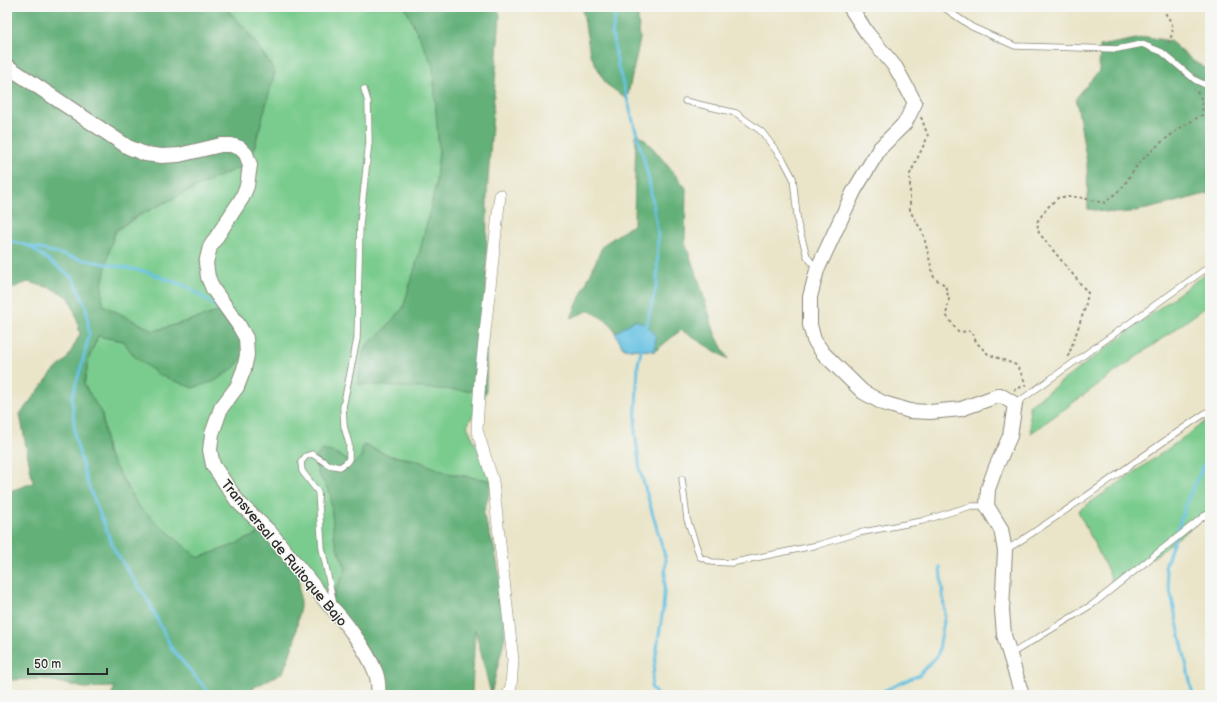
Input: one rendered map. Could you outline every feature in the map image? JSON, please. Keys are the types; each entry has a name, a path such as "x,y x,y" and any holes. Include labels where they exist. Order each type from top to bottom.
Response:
{"street":[{"path":"850,7 867,33 896,68 915,103 905,123 880,148 854,191 817,270 810,297 810,325 814,340 823,353 863,392 883,403 910,411 930,412 961,409 1000,395 1015,404 1010,436 988,489 987,506 1001,529 1005,551 1002,610 1004,635 1011,654 1022,695"},
{"name":"Transversal de Ruitoque Bajo","path":"7,66 128,147 145,154 162,156 179,155 221,145 231,145 240,148 246,154 250,166 247,186 239,203 210,247 206,263 208,277 213,289 246,338 247,355 244,369 237,387 221,408 212,434 210,450 213,465 238,502 270,531 335,611 367,654 376,672 379,690 378,695"},
{"path":"500,195 480,378 477,430 494,489 513,660 511,686 508,695"}],"lane":[{"path":"943,7 972,27 1015,46 1117,49 1142,44 1162,52 1195,80 1210,87"},
{"path":"335,611 322,548 318,492 302,471 301,462 306,456 312,454 329,465 340,467 349,459 349,444 344,426 343,407 357,339 360,224 369,142 368,102 364,89"},
{"path":"685,101 736,113 762,132 784,161 793,178 798,225 807,256 817,270"},
{"path":"1015,404 1210,266"},
{"path":"1005,551 1082,500 1159,444 1210,410"},
{"path":"682,479 687,519 700,557 712,562 731,563 818,545 858,533 922,521 970,506 987,506"},
{"path":"1011,654 1093,604 1204,516 1210,513"}],"path":[{"path":"1162,52 1170,41 1173,32 1171,22 1165,14 1166,7"},
{"path":"1060,372 1076,336 1086,308 1088,293 1039,233 1037,222 1047,208 1059,197 1078,197 1104,203 1122,188 1138,164 1159,144 1180,128 1202,115 1204,103 1200,95 1191,85"},
{"path":"915,103 928,136 910,174 910,211 923,233 934,278 945,285 949,299 946,315 958,332 972,331 976,342 988,354 1016,366 1021,373 1026,385 1000,395"}],"green space":[{"path":"7,7 224,7 245,29 275,72 250,163 137,216 115,231 102,286 103,305 154,331 228,309 247,352 234,368 215,381 193,388 159,375 135,357 123,341 98,336 89,358 84,385 102,414 107,452 138,506 198,558 231,546 269,529 299,564 300,607 294,643 283,672 253,688 256,695 111,695 115,687 84,688 44,679 7,680 7,492 33,483 20,414 52,373 67,359 80,334 76,315 69,297 51,288 28,282 7,290 7,81 29,79 7,63"},
{"path":"224,7 405,7 433,66 439,152 435,189 420,251 403,308 383,331 364,348 358,383 486,392 467,426 493,481 447,473 416,460 391,456 364,445 361,457 353,464 336,453 318,473 330,493 339,553 346,568 329,605 299,564 231,546 198,558 138,506 107,452 102,414 84,385 89,358 98,336 123,341 135,357 228,309 154,331 103,305 102,291 103,275 115,233 136,218 156,207 221,175 250,163 275,72 245,29"},
{"path":"405,7 496,7 500,14 487,194 486,392 358,384 364,348 383,331 403,308 420,251 435,189 439,152 433,66"},
{"path":"582,7 637,7 640,39 627,99 606,84 590,54"},
{"path":"1147,37 1170,41 1193,61 1210,71 1210,193 1153,208 1130,212 1115,213 1088,209 1087,163 1076,98 1099,71 1100,46"},
{"path":"636,131 653,148 686,188 685,243 699,281 715,334 728,359 681,330 655,351 623,348 611,324 590,310 571,318 603,245 634,224"},
{"path":"1210,270 1210,304 1031,433 1029,406"},
{"path":"1210,418 1210,513 1114,588 1109,573 1078,511"},
{"path":"363,445 391,456 416,460 447,473 493,481 483,514 494,547 503,591 505,636 491,694 475,629 471,695 378,695 376,672 329,605 346,568 334,537 330,493 318,473 314,459 322,450 336,453 353,464 361,457"}],"water":[{"path":"635,320 647,325 656,336 655,351 623,348 615,333"}],"waterway":[{"path":"617,7 612,34 618,66 648,175 658,232 657,283 646,328"},
{"path":"7,240 75,258 147,272 188,287 222,311"},
{"path":"29,246 73,278 86,306 89,334 72,398 75,437 87,482 115,551 147,599 172,649 211,695"},
{"path":"642,347 638,364 635,432 640,470 666,560 663,609 651,687 657,695"},
{"path":"1193,695 1165,567 1187,501 1210,452"},
{"path":"874,695 919,675 938,655 945,615 940,568"}]}
